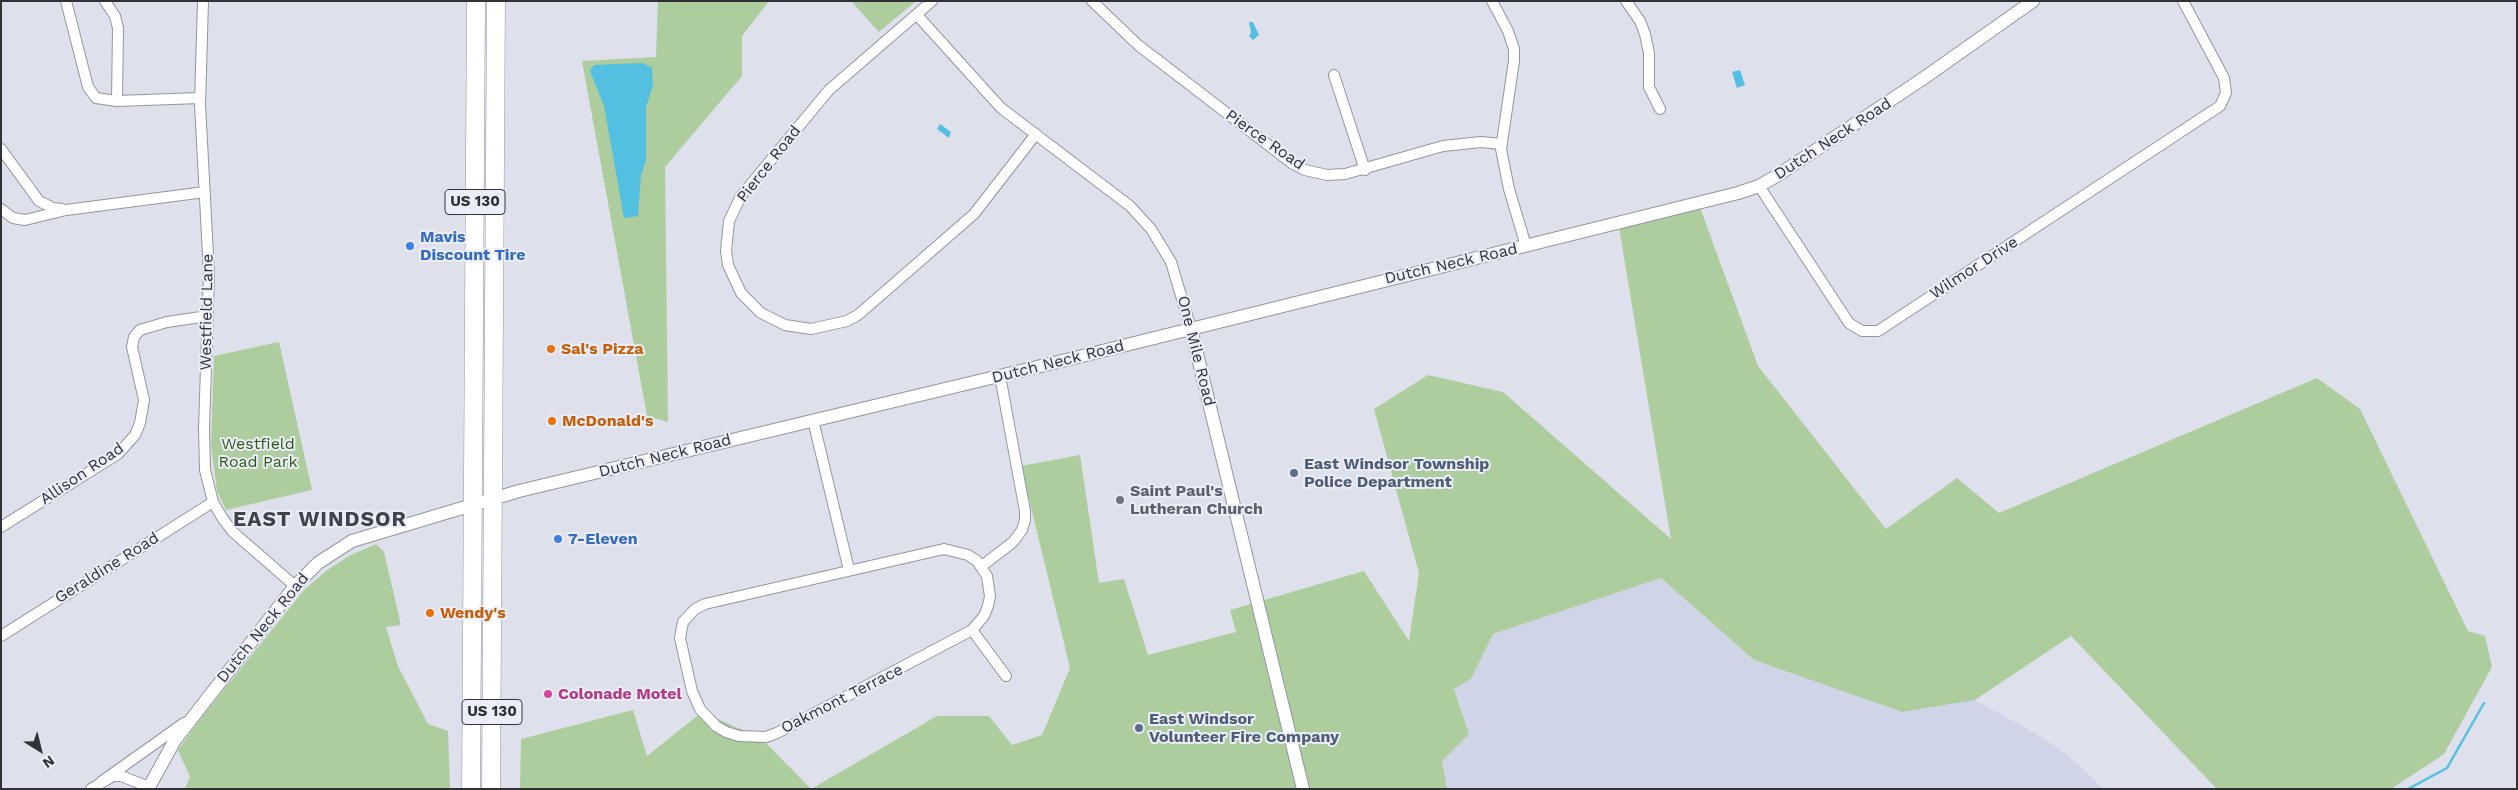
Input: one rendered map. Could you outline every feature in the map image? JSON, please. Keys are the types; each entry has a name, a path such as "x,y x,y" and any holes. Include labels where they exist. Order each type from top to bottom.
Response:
{"highway":[{"name":"US 130","path":"471,789 476,1"},
{"name":"US 130","path":"491,789 496,1"}],"street":[{"path":"66,1 88,87 96,98 117,100 200,98"},
{"path":"105,1 115,16 118,28 117,100"},
{"name":"Westfield Lane","path":"203,1 200,98 205,192 208,316 204,463 213,502 233,532 295,586"},
{"name":"Pierce Road","path":"932,1 829,90 741,196 729,221 726,251 734,281 750,304 772,320 798,328 823,328 858,315 974,214 1036,134"},
{"name":"Pierce Road","path":"1092,1 1138,45 1294,164 1305,170 1327,175 1365,170 1442,146 1481,142 1502,144"},
{"path":"1626,1 1640,21 1645,34 1648,53 1649,87 1660,108"},
{"name":"Dutch Neck Road","path":"148,788 175,740 191,718 295,586 318,563 352,541 493,499 1191,329 1759,186 1921,80 2033,1"},
{"name":"Wilmor Drive","path":"1759,186 1849,323 1862,331 1878,331 2220,106 2226,93 2224,78 2183,1"},
{"path":"1493,2 1508,31 1514,49 1514,61 1502,144 1502,159 1526,246"},
{"name":"One Mile Road","path":"917,14 986,94 1130,206 1151,229 1171,262 1191,329 1303,789"},
{"path":"476,32 496,33"},
{"path":"1334,75 1365,170"},
{"path":"1,149 39,201 53,208 66,210"},
{"path":"1,209 6,214 20,220 51,215 66,210 205,192"},
{"name":"Allison Road","path":"1,527 118,454 135,435 140,423 144,400 132,347 134,337 140,330 167,322 208,316"},
{"path":"982,566 1013,542 1022,530 1025,520 1025,511 1000,376"},
{"path":"813,420 849,570"},
{"name":"Geraldine Road","path":"1,636 213,502"},
{"name":"Oakmont Terrace","path":"944,549 968,554 982,566 987,576 990,596 984,616 972,630 777,733 752,738 726,732 706,718 694,699 680,638 681,629 688,615 704,604 944,549"},
{"path":"972,630 1006,676"},
{"path":"91,789 191,718"},
{"path":"101,782 121,776 148,788"}],"shaded area":[{"path":"1661,578 1754,660 1902,712 1975,700 2045,739 2071,758 2104,789 1447,789 1442,761 1469,734 1454,689 1471,679 1493,634"}],"green space":[{"path":"658,1 769,1 742,36 742,76 665,167 668,422 647,416 582,61 656,57"},
{"path":"851,1 916,1 879,32"},
{"path":"1698,202 1758,366 1886,529 1957,478 1999,513 2317,378 2360,409 2468,631 2485,636 2492,667 2444,754 2391,789 2217,789 2071,636 1975,700 1902,712 1754,660 1661,578 1493,634 1471,679 1454,689 1469,734 1442,761 1447,789 811,789 937,716 989,716 1012,745 1042,735 1070,668 1021,466 1080,455 1099,583 1124,579 1148,655 1236,632 1230,610 1364,571 1409,641 1419,573 1374,409 1428,375 1503,392 1671,539 1618,221"},
{"name":"Westfield Road Park","path":"279,342 312,490 226,510 217,491 211,445 214,356"},
{"path":"376,544 384,552 401,625 386,627 398,666 428,724 448,731 450,789 185,789 190,777 178,750 197,723 304,590 326,571 349,556"},
{"path":"633,710 647,756 702,712 761,738 811,789 520,789 521,739"}],"water":[{"path":"1249,22 1253,22 1259,35 1253,40 1249,36 1251,33"},
{"path":"643,63 652,68 653,85 646,107 646,160 641,176 638,216 624,218 604,106 590,71 594,65"},
{"path":"1740,70 1745,85 1737,88 1732,72"},
{"path":"940,124 951,132 949,138 937,129"}],"waterway":[{"path":"2408,789 2447,768 2484,703"}],"place":[{"name":"Mavis Discount Tire","path":"410,246"},
{"name":"Sal's Pizza","path":"551,349"},
{"name":"McDonald's","path":"552,421"},
{"name":"East Windsor Township Police Department","path":"1294,473"},
{"name":"Saint Paul's Lutheran Church","path":"1120,500"},
{"name":"7-Eleven","path":"558,539"},
{"name":"Wendy's","path":"430,613"},
{"name":"Colonade Motel","path":"548,694"},
{"name":"East Windsor Volunteer Fire Company","path":"1139,728"}],"district":[{"name":"EAST WINDSOR","path":"320,520"}]}
